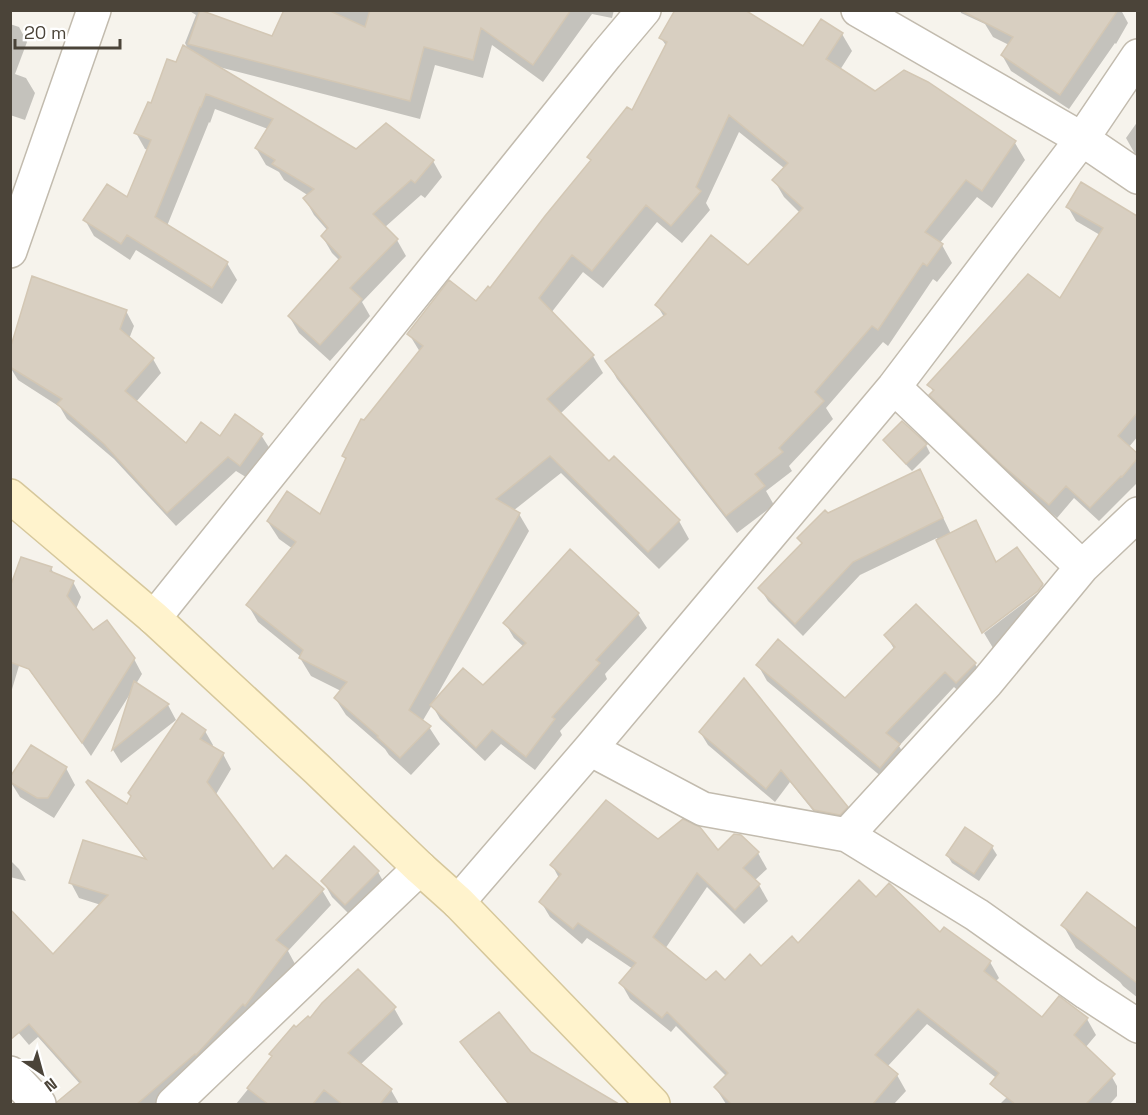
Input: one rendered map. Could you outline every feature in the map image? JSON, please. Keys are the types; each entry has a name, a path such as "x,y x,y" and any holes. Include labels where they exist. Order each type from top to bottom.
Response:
{"main road":[{"path":"10,496 154,618 458,902 653,1104"}],"street":[{"path":"10,251 94,10"},
{"path":"154,618 644,10"},
{"path":"858,10 1082,139 1137,177"},
{"path":"458,902 590,749 894,387 1082,139 1137,56"},
{"path":"894,387 1082,567"},
{"path":"847,835 987,682 1082,567 1137,514"},
{"path":"590,749 703,809 847,835 977,915 1137,1026"},
{"path":"173,1104 420,868"},
{"path":"10,1072 39,1104"}],"building":[{"path":"200,10 272,36 284,10 328,10 365,27 370,10 571,10 533,65 481,28 473,60 424,47 410,101 188,44"},
{"path":"675,10 745,10 803,46 821,19 843,33 826,59 875,91 904,70 928,82 1016,141 982,191 966,180 925,232 943,244 927,266 923,263 878,330 872,326 815,392 824,401 779,448 783,452 755,474 765,486 726,516 605,361 666,314 655,305 711,235 748,265 803,208 772,180 788,163 729,115 696,187 701,191 671,226 646,205 592,271 572,255 539,298 594,355 547,399 609,461 614,456 680,520 648,552 550,456 496,499 520,513 409,710 431,726 400,758 334,698 347,682 299,658 303,650 246,605 296,542 267,521 287,491 320,514 346,458 342,456 361,419 364,420 423,346 407,334 449,280 476,301 488,286 490,288 591,160 587,157 627,107 632,110 667,42 659,38"},
{"path":"960,10 1118,10 1060,95 1001,55 1013,37"},
{"path":"183,45 356,149 386,123 434,160 415,183 411,180 373,214 398,239 350,288 362,299 320,345 288,316 341,257 321,236 328,228 303,198 314,189 272,164 275,160 255,148 273,119 206,94 155,217 228,262 212,288 127,235 121,244 83,220 107,184 127,197 151,140 134,133 148,102 151,103 167,59 176,62"},
{"path":"1081,182 1137,216 1137,413 1118,436 1137,453 1137,459 1090,508 1066,486 1049,505 1002,465 929,395 934,390 927,385 1028,274 1060,298 1103,228 1066,207"},
{"path":"32,276 127,310 120,329 154,358 125,391 186,443 201,422 220,436 235,414 263,434 240,466 228,457 167,513 104,444 57,404 62,399 10,367 10,349"},
{"path":"902,421 927,444 906,464 883,440"},
{"path":"920,469 943,518 853,562 795,624 758,588 802,543 797,538 825,510 828,513"},
{"path":"976,520 996,562 1017,547 1043,584 1038,591 982,633 936,540"},
{"path":"570,549 639,613 596,660 600,663 552,717 555,719 526,757 492,730 476,748 430,705 463,668 483,685 526,643 503,623"},
{"path":"21,557 52,567 50,571 74,581 67,596 93,630 107,620 135,658 82,743 29,669 10,662 10,587"},
{"path":"916,604 976,663 956,683 945,672 886,733 900,744 880,768 756,665 778,639 845,698 895,647 884,635"},
{"path":"744,678 848,807 840,815 814,810 781,770 766,789 699,732"},
{"path":"134,681 169,704 112,750"},
{"path":"182,713 206,730 200,739 224,753 207,782 273,869 286,855 324,889 276,940 288,949 245,1006 243,1004 196,1055 137,1104 57,1104 81,1082 29,1024 10,1040 10,909 53,954 108,895 69,883 83,840 146,859 86,782 88,780 127,804 131,796 128,793"},
{"path":"31,745 67,767 48,798 37,798 10,782 10,777"},
{"path":"606,800 658,839 683,819 700,827 718,850 734,834 741,835 759,852 743,868 760,884 735,910 697,873 653,937 706,980 716,971 725,980 750,954 761,966 792,936 798,943 859,880 876,897 889,883 940,932 944,927 991,961 984,971 1042,1017 1059,996 1088,1018 1074,1035 1115,1074 1086,1104 1015,1104 990,1084 999,1073 918,1009 875,1055 898,1074 873,1104 731,1104 714,1087 728,1073 667,1012 662,1018 619,983 636,963 578,923 573,929 539,902 561,874 550,865"},
{"path":"965,827 993,846 974,874 946,855"},
{"path":"354,846 379,871 345,905 321,881"},
{"path":"1087,892 1137,929 1137,983 1061,925"},
{"path":"358,969 396,1007 348,1053 392,1089 380,1104 342,1104 324,1090 313,1104 268,1104 247,1088 272,1056 269,1054 294,1025 296,1027 308,1016 310,1018 322,1003"},
{"path":"499,1012 531,1052 619,1104 509,1104 460,1042"}]}
